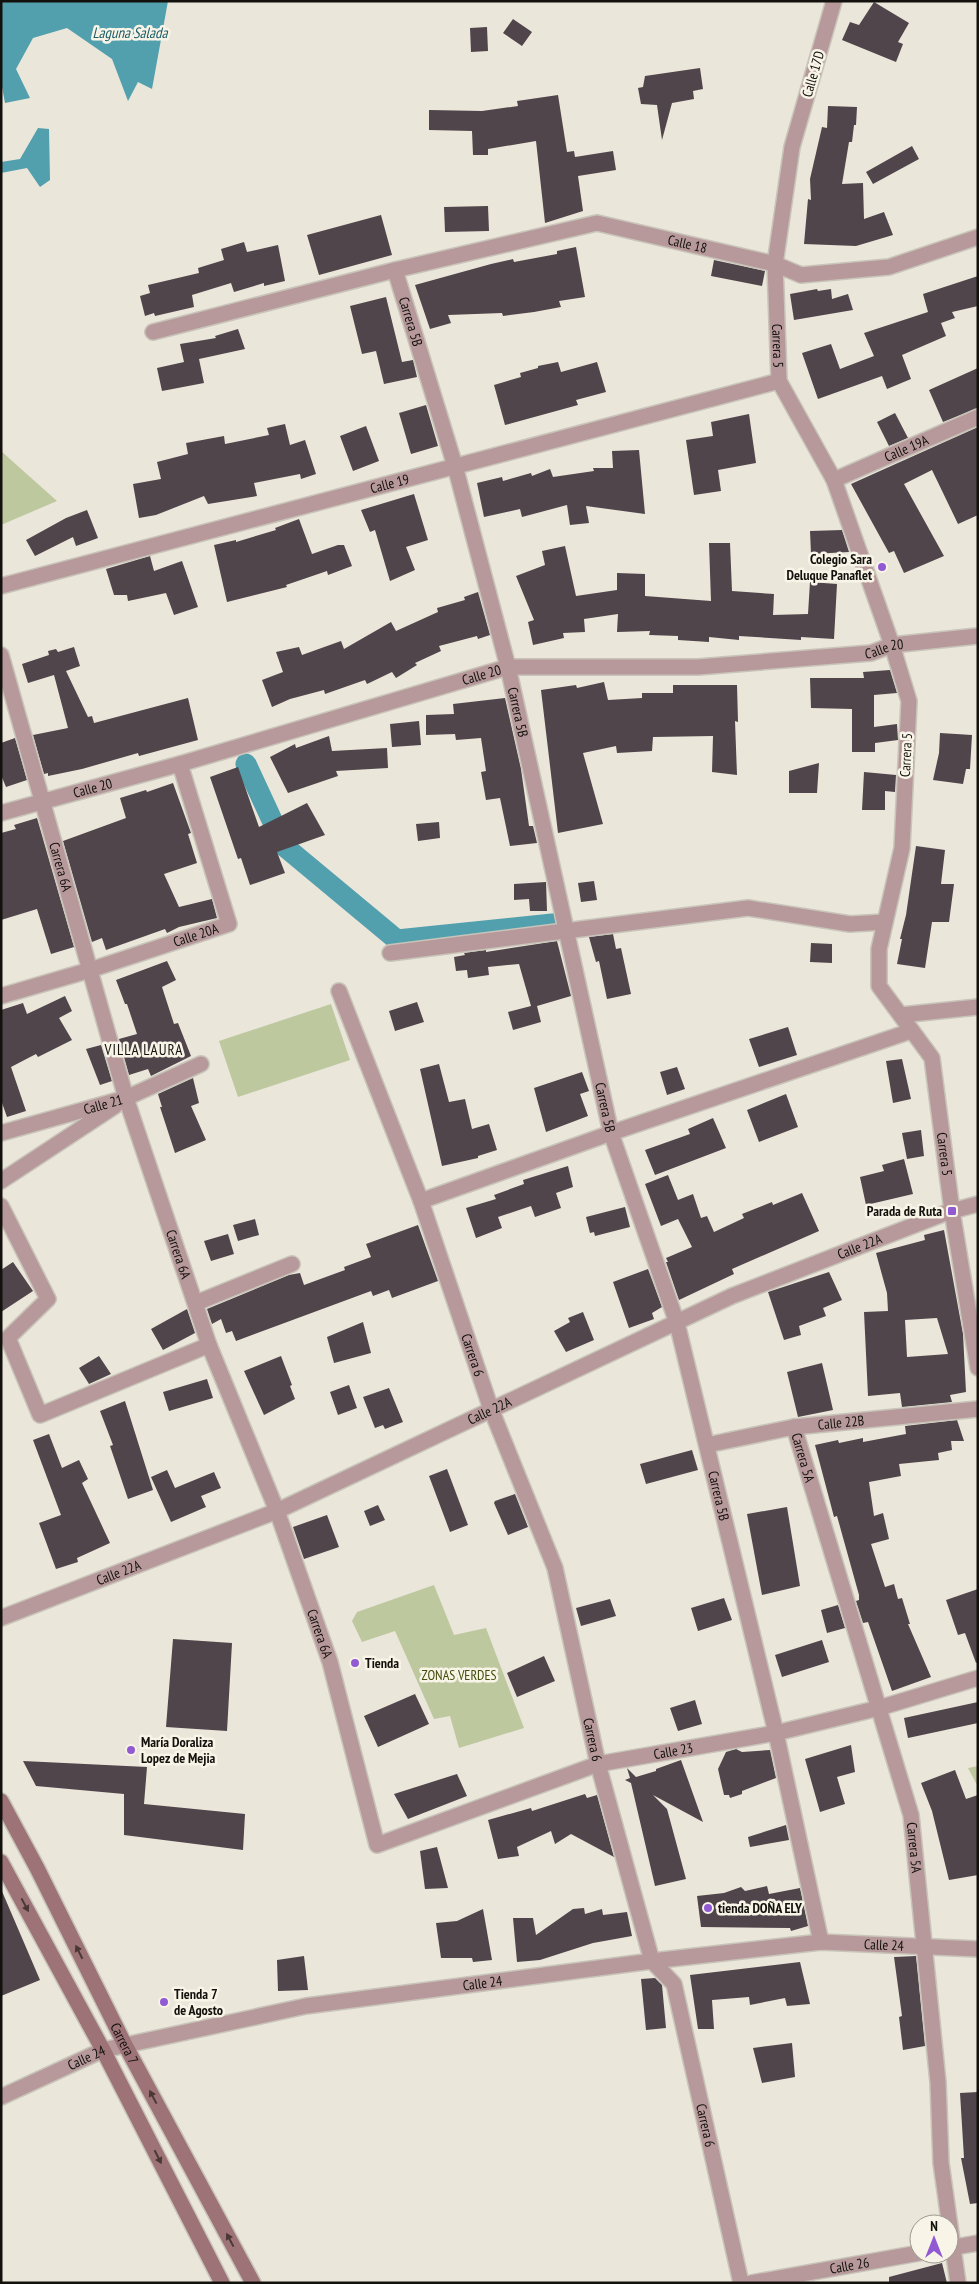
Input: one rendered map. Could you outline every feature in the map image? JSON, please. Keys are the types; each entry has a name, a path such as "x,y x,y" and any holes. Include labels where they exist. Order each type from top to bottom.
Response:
{"main road":[{"name":"Carrera 7","path":"1,1801 37,1868 124,2043 253,2283"},
{"name":"Carrera 7","path":"1,1862 5,1878 103,2050 222,2283"}],"street":[{"name":"Calle 17D","path":"792,147 834,1"},
{"name":"Carrera 5","path":"792,147 775,264 779,381 834,480 892,645 909,701 902,848 879,949 879,986 932,1058 952,1211 978,1368"},
{"name":"Calle 18","path":"153,332 395,270 597,224 775,264 801,275 888,267 978,237"},
{"name":"Carrera 5B","path":"395,270 455,466 508,668 611,1132 677,1323 776,1733 821,1942"},
{"name":"Calle 19","path":"1,586 779,381"},
{"name":"Calle 19A","path":"834,480 978,418"},
{"name":"Calle 20","path":"1,813 180,764 508,668 698,667 871,654 892,645 978,636"},
{"name":"Carrera 6A","path":"1,655 126,1098 209,1345 277,1512 330,1662 377,1845"},
{"name":"Calle 20A","path":"1,996 90,970 229,924 180,764"},
{"path":"390,953 748,908 850,924 885,922"},
{"name":"Carrera 6","path":"340,991 421,1200 492,1409 555,1568 598,1764 652,1961 674,1984 741,2283"},
{"path":"901,1015 978,1007"},
{"path":"421,1200 611,1132 911,1031"},
{"name":"Calle 21","path":"1,1133 126,1098 201,1064"},
{"path":"1,1181 126,1098"},
{"name":"Calle 22A","path":"1,1618 277,1512 732,1296 952,1211 978,1204"},
{"path":"1,1206 48,1299 8,1338 40,1415 209,1345"},
{"path":"196,1303 292,1264"},
{"name":"Calle 22B","path":"707,1445 794,1427 978,1409"},
{"name":"Carrera 5A","path":"794,1427 911,1815 938,2082 940,2163 947,2214"},
{"name":"Calle 23","path":"377,1845 598,1764 776,1733 879,1708 978,1678"},
{"name":"Calle 24","path":"1,2097 103,2050 124,2043 306,2006 652,1961 821,1942 978,1949"},
{"path":"959,2247 978,2243"},
{"name":"Calle 26","path":"751,2283 909,2255"},
{"name":"Carrera 5A","path":"954,2264 958,2283"}],"green space":[{"path":"1,451 57,501 1,525"},
{"path":"331,1004 350,1060 238,1097 219,1041"},
{"name":"ZONAS VERDES","path":"434,1585 454,1635 486,1628 524,1728 459,1748 450,1716 434,1719 395,1631 362,1642 352,1621 357,1612"},
{"path":"978,1766 978,1787 968,1768"}],"water":[{"name":"Laguna Salada","path":"1,1 168,1 152,89 138,82 128,101 112,59 67,28 33,38 16,69 30,98 5,103 1,81"},
{"path":"38,128 49,129 50,180 40,187 27,168 1,173 1,162 20,159"}],"building":[{"path":"874,2 909,23 898,42 903,44 896,62 842,40 850,22 859,25"},
{"path":"513,19 532,32 522,46 503,33"},
{"path":"487,27 488,51 471,52 470,28"},
{"path":"700,68 703,89 693,91 694,99 672,103 662,140 657,105 641,104 638,88 643,87 645,76"},
{"path":"558,95 567,152 574,151 575,157 613,151 616,170 578,176 583,211 545,223 536,141 488,149 488,155 473,155 472,131 429,130 429,110 482,111 518,106 517,101"},
{"path":"828,106 857,107 856,125 854,125 852,142 849,142 842,184 863,183 864,219 884,212 893,235 856,246 804,244 808,199 811,200 810,179 822,127 827,128"},
{"path":"912,146 919,159 873,184 866,172"},
{"path":"488,206 489,231 445,232 444,207"},
{"path":"381,215 392,255 319,275 307,235"},
{"path":"244,242 247,252 278,245 285,281 264,286 264,283 234,292 231,283 192,295 194,307 155,316 154,313 145,316 140,296 150,293 148,285 199,273 198,268 224,260 221,249"},
{"path":"576,247 585,297 559,301 561,307 534,312 503,316 502,313 448,315 451,323 430,329 415,285 491,264 513,259 514,262 557,254 557,251"},
{"path":"714,260 765,271 762,286 711,276"},
{"path":"978,276 978,306 952,312 955,318 941,323 946,336 902,355 911,379 887,389 882,376 818,399 802,353 831,344 840,369 874,356 864,333 928,312 923,294"},
{"path":"817,289 818,291 831,289 832,299 848,294 853,310 794,320 790,294"},
{"path":"386,297 402,362 413,360 417,377 384,384 376,351 362,354 350,306"},
{"path":"238,329 245,349 199,359 204,383 162,391 157,368 184,362 180,344 216,338 215,336"},
{"path":"558,362 561,372 597,362 606,392 576,400 578,405 505,425 494,385 521,377 520,373 538,368 538,366"},
{"path":"978,368 978,408 943,422 929,390"},
{"path":"426,405 438,446 411,454 399,413"},
{"path":"895,413 908,438 889,446 877,422"},
{"path":"749,414 756,463 718,470 721,491 694,495 686,440 713,436 711,422"},
{"path":"285,424 290,445 305,440 316,474 301,479 300,474 254,483 257,496 208,504 204,496 156,515 139,518 133,484 161,479 157,462 188,454 186,443 224,436 225,444 269,435 267,428"},
{"path":"366,426 379,461 353,471 340,436"},
{"path":"978,427 978,515 958,524 932,470 904,484 944,556 904,573 894,551 889,553 851,484"},
{"path":"639,450 645,514 586,506 589,523 570,525 567,505 522,517 520,509 484,517 477,483 502,477 503,481 531,473 532,476 550,469 553,477 594,471 593,468 613,468 612,451"},
{"path":"414,494 428,540 406,547 415,570 390,581 375,530 370,532 361,510"},
{"path":"87,510 98,538 76,546 73,537 35,556 26,540 66,518"},
{"path":"299,519 312,554 338,545 344,545 352,566 328,575 327,571 286,585 287,587 227,602 214,545 236,540 236,542 276,530 275,528"},
{"path":"842,530 849,552 811,554 810,531"},
{"path":"709,543 730,543 732,591 774,594 773,615 808,614 810,582 837,584 834,639 801,637 801,640 739,636 739,640 709,637 709,642 678,640 678,636 649,635 650,631 617,632 618,614 584,619 585,632 563,633 564,638 533,645 528,622 534,620 516,576 545,565 542,551 565,546 576,596 617,590 617,573 645,574 645,596 711,601"},
{"path":"150,556 154,571 182,561 198,607 174,615 166,593 128,601 127,595 114,595 106,569"},
{"path":"478,592 490,635 478,639 477,636 439,646 441,651 415,663 417,665 396,678 392,672 367,684 365,680 325,694 324,690 290,699 272,707 262,680 283,672 276,652 299,647 302,655 341,641 344,649 391,622 396,631 438,612 437,608 465,600 464,597"},
{"path":"74,647 80,666 66,671 88,717 92,716 94,723 188,698 198,740 139,756 138,753 82,769 48,776 48,773 44,774 33,735 68,728 54,675 28,683 22,664 49,655 48,651 56,649 58,652"},
{"path":"890,670 897,693 874,695 874,727 897,724 898,740 875,743 875,752 852,752 852,709 811,708 810,678 864,678 863,672"},
{"path":"604,682 608,700 642,698 642,693 673,693 673,685 737,685 738,722 735,721 737,775 712,772 713,736 653,737 652,751 617,753 616,746 583,753 603,824 558,833 541,690 576,685 577,688"},
{"path":"505,698 521,769 529,826 533,826 537,843 510,846 500,798 486,800 481,772 486,771 481,738 456,740 455,734 426,735 426,715 454,714 453,704"},
{"path":"419,721 421,745 392,747 390,724"},
{"path":"940,733 972,735 970,769 966,769 963,784 933,780 939,753"},
{"path":"329,736 332,751 387,748 388,768 336,771 338,776 288,793 270,757 295,744 296,748"},
{"path":"15,738 27,780 6,787 1,775 1,743"},
{"path":"819,763 817,793 789,793 789,771"},
{"path":"238,767 259,827 307,803 325,835 277,852 285,873 250,885 241,858 238,859 210,777"},
{"path":"864,772 896,775 895,792 885,791 885,810 862,810"},
{"path":"173,783 191,833 188,834 197,863 164,874 179,907 212,899 217,918 179,927 167,933 165,929 106,950 102,938 92,942 63,841 126,818 120,798 146,790 147,792"},
{"path":"37,818 74,947 51,954 37,909 1,920 1,833 16,829 14,825"},
{"path":"439,822 440,838 418,841 416,824"},
{"path":"916,846 945,850 941,884 954,884 949,922 932,922 925,968 897,964"},
{"path":"594,881 597,900 581,902 578,883"},
{"path":"546,882 547,911 530,911 529,899 514,900 514,884"},
{"path":"613,934 616,949 621,948 631,994 607,999 599,961 596,962 589,937"},
{"path":"557,941 571,996 537,1006 541,1022 513,1030 508,1012 531,1006 519,964 488,967 489,975 468,978 467,970 456,971 454,957 465,955 464,953 486,950 486,952"},
{"path":"811,943 832,944 832,963 810,962"},
{"path":"167,961 176,980 162,987 174,1024 178,1023 191,1056 151,1076 148,1069 129,1075 119,1039 137,1034 127,1004 125,1004 116,980"},
{"path":"65,996 72,1011 59,1018 72,1040 38,1057 36,1054 11,1067 26,1111 7,1117 1,1100 1,1010 23,1003 27,1014"},
{"path":"417,1002 424,1022 395,1031 389,1011"},
{"path":"788,1027 797,1055 759,1067 749,1039"},
{"path":"101,1045 112,1081 100,1085 86,1049"},
{"path":"902,1059 911,1099 893,1103 886,1061"},
{"path":"439,1064 449,1102 465,1099 472,1129 489,1124 497,1150 478,1156 478,1158 442,1166 420,1069"},
{"path":"677,1067 685,1089 667,1095 660,1072"},
{"path":"582,1072 589,1091 580,1094 588,1116 546,1132 534,1088"},
{"path":"193,1078 199,1103 191,1106 206,1140 175,1153 160,1107 162,1107 158,1094"},
{"path":"786,1094 798,1127 759,1142 747,1110"},
{"path":"713,1118 726,1148 655,1175 645,1150 690,1134 688,1129"},
{"path":"921,1130 924,1156 907,1159 902,1133"},
{"path":"904,1159 913,1194 866,1205 860,1177 884,1171 882,1165"},
{"path":"568,1166 573,1187 556,1193 561,1208 535,1217 531,1206 498,1217 502,1228 476,1238 466,1208 496,1199 494,1195 524,1184 523,1180"},
{"path":"668,1175 678,1200 693,1194 701,1218 707,1216 714,1232 744,1218 742,1214 772,1202 773,1205 802,1193 819,1231 732,1269 734,1274 679,1300 666,1258 692,1247 678,1219 661,1226 645,1184"},
{"path":"625,1207 630,1227 595,1236 594,1232 590,1233 586,1217"},
{"path":"255,1219 259,1235 238,1241 233,1225"},
{"path":"418,1225 438,1281 392,1298 389,1290 373,1296 371,1291 236,1341 232,1331 226,1333 221,1319 212,1324 207,1309 289,1275 300,1273 304,1285 345,1270 344,1267 371,1257 366,1244"},
{"path":"944,1230 963,1334 966,1392 950,1395 952,1402 902,1407 900,1393 868,1396 864,1312 888,1311 887,1293 876,1253 925,1240 924,1235","holes":["937,1318 948,1354 907,1357 905,1320"]},
{"path":"228,1234 234,1254 211,1261 204,1241"},
{"path":"13,1262 33,1291 1,1312 1,1270"},
{"path":"648,1269 662,1307 652,1313 654,1319 629,1328 613,1282"},
{"path":"829,1272 842,1300 823,1308 826,1316 799,1326 801,1335 784,1340 768,1292"},
{"path":"187,1309 195,1333 163,1350 151,1329"},
{"path":"583,1312 594,1340 566,1352 554,1331 570,1322 568,1318"},
{"path":"363,1322 371,1353 334,1363 327,1337"},
{"path":"99,1356 111,1374 89,1384 79,1368"},
{"path":"281,1356 295,1399 264,1415 244,1371"},
{"path":"822,1363 833,1410 798,1417 787,1372"},
{"path":"207,1379 213,1398 169,1411 163,1392"},
{"path":"349,1385 357,1408 338,1415 330,1392"},
{"path":"389,1388 403,1422 385,1429 383,1425 375,1428 363,1397"},
{"path":"125,1401 153,1490 128,1499 110,1446 113,1445 100,1411"},
{"path":"957,1420 964,1441 951,1441 952,1450 938,1453 939,1460 899,1464 901,1476 869,1482 874,1516 883,1513 889,1539 871,1544 885,1587 894,1584 898,1599 902,1598 910,1624 908,1624 931,1677 892,1691 868,1622 863,1623 856,1601 859,1600 859,1595 837,1516 834,1517 815,1445 838,1440 839,1443 863,1438 863,1442 906,1434 905,1426"},
{"path":"49,1434 62,1468 79,1460 88,1479 82,1483 110,1543 77,1558 78,1562 56,1569 39,1523 61,1515 33,1440"},
{"path":"692,1450 698,1470 646,1484 640,1464"},
{"path":"447,1469 468,1525 450,1532 429,1476"},
{"path":"167,1470 175,1488 214,1472 221,1488 201,1496 206,1507 171,1522 151,1477"},
{"path":"515,1494 528,1527 508,1535 494,1503"},
{"path":"378,1505 385,1520 370,1526 364,1511"},
{"path":"787,1507 800,1586 762,1595 747,1514"},
{"path":"327,1515 339,1547 304,1559 293,1527"},
{"path":"978,1589 978,1662 976,1663 965,1633 958,1635 946,1600"},
{"path":"724,1598 732,1620 698,1631 691,1608"},
{"path":"610,1599 616,1616 581,1626 576,1608"},
{"path":"838,1605 845,1628 827,1633 821,1610"},
{"path":"173,1639 232,1643 227,1731 166,1727"},
{"path":"822,1640 829,1662 782,1677 775,1655"},
{"path":"544,1656 555,1681 517,1697 507,1673"},
{"path":"415,1694 429,1724 378,1747 364,1716"},
{"path":"695,1700 702,1724 678,1731 670,1708"},
{"path":"978,1702 978,1723 908,1738 904,1718"},
{"path":"851,1745 855,1772 837,1777 845,1804 820,1812 805,1759"},
{"path":"736,1749 742,1752 770,1750 776,1778 742,1791 742,1794 730,1798 729,1795 724,1795 718,1769 726,1752"},
{"path":"681,1760 703,1822 653,1795 667,1809 686,1879 655,1886 631,1783 625,1780 630,1778 627,1768 636,1777"},
{"path":"23,1761 147,1767 144,1804 245,1814 243,1850 124,1835 124,1794 36,1786"},
{"path":"955,1770 966,1799 978,1795 978,1875 949,1880 932,1811 921,1783"},
{"path":"457,1774 467,1796 408,1819 394,1794"},
{"path":"585,1794 587,1798 597,1795 614,1857 571,1834 555,1844 551,1831 517,1847 519,1856 498,1859 488,1820 531,1808 532,1811"},
{"path":"786,1825 789,1840 750,1847 748,1837"},
{"path":"437,1847 448,1888 425,1889 420,1851"},
{"path":"767,1886 769,1894 800,1888 808,1926 791,1931 790,1928 701,1927 697,1896 724,1893 741,1887 745,1891"},
{"path":"1,1889 40,1980 1,1996"},
{"path":"584,1908 585,1914 602,1909 603,1915 627,1912 632,1936 593,1943 540,1960 517,1962 513,1918 533,1918 536,1935 573,1909"},
{"path":"483,1909 492,1960 473,1962 472,1958 441,1958 436,1923 457,1921"},
{"path":"304,1956 308,1990 278,1991 277,1960"},
{"path":"916,1956 925,2046 903,2050 899,2017 902,2016 894,1957"},
{"path":"800,1962 810,2004 787,2006 785,1998 750,2005 749,1997 712,2000 714,2029 698,2029 690,1975"},
{"path":"655,1978 662,1985 666,2028 646,2030 641,1979"},
{"path":"792,2043 795,2077 762,2083 753,2048"},
{"path":"978,2092 978,2203 970,2204 961,2158 964,2158 960,2093"},
{"path":"942,2264 947,2283 889,2283 889,2277"}],"waterway":[{"path":"246,764 284,846 397,940 562,923"}],"place":[{"name":"Colegio Sara Deluque Panaflet","path":"882,567"},
{"name":"Parada de Ruta","path":"952,1211"},
{"name":"Tienda","path":"355,1663"},
{"name":"María Doraliza Lopez de Mejia","path":"131,1750"},
{"name":"tienda DOÑA ELY","path":"708,1908"},
{"name":"Tienda 7 de Agosto","path":"164,2002"}],"district":[{"name":"VILLA LAURA","path":"144,1050"}]}
